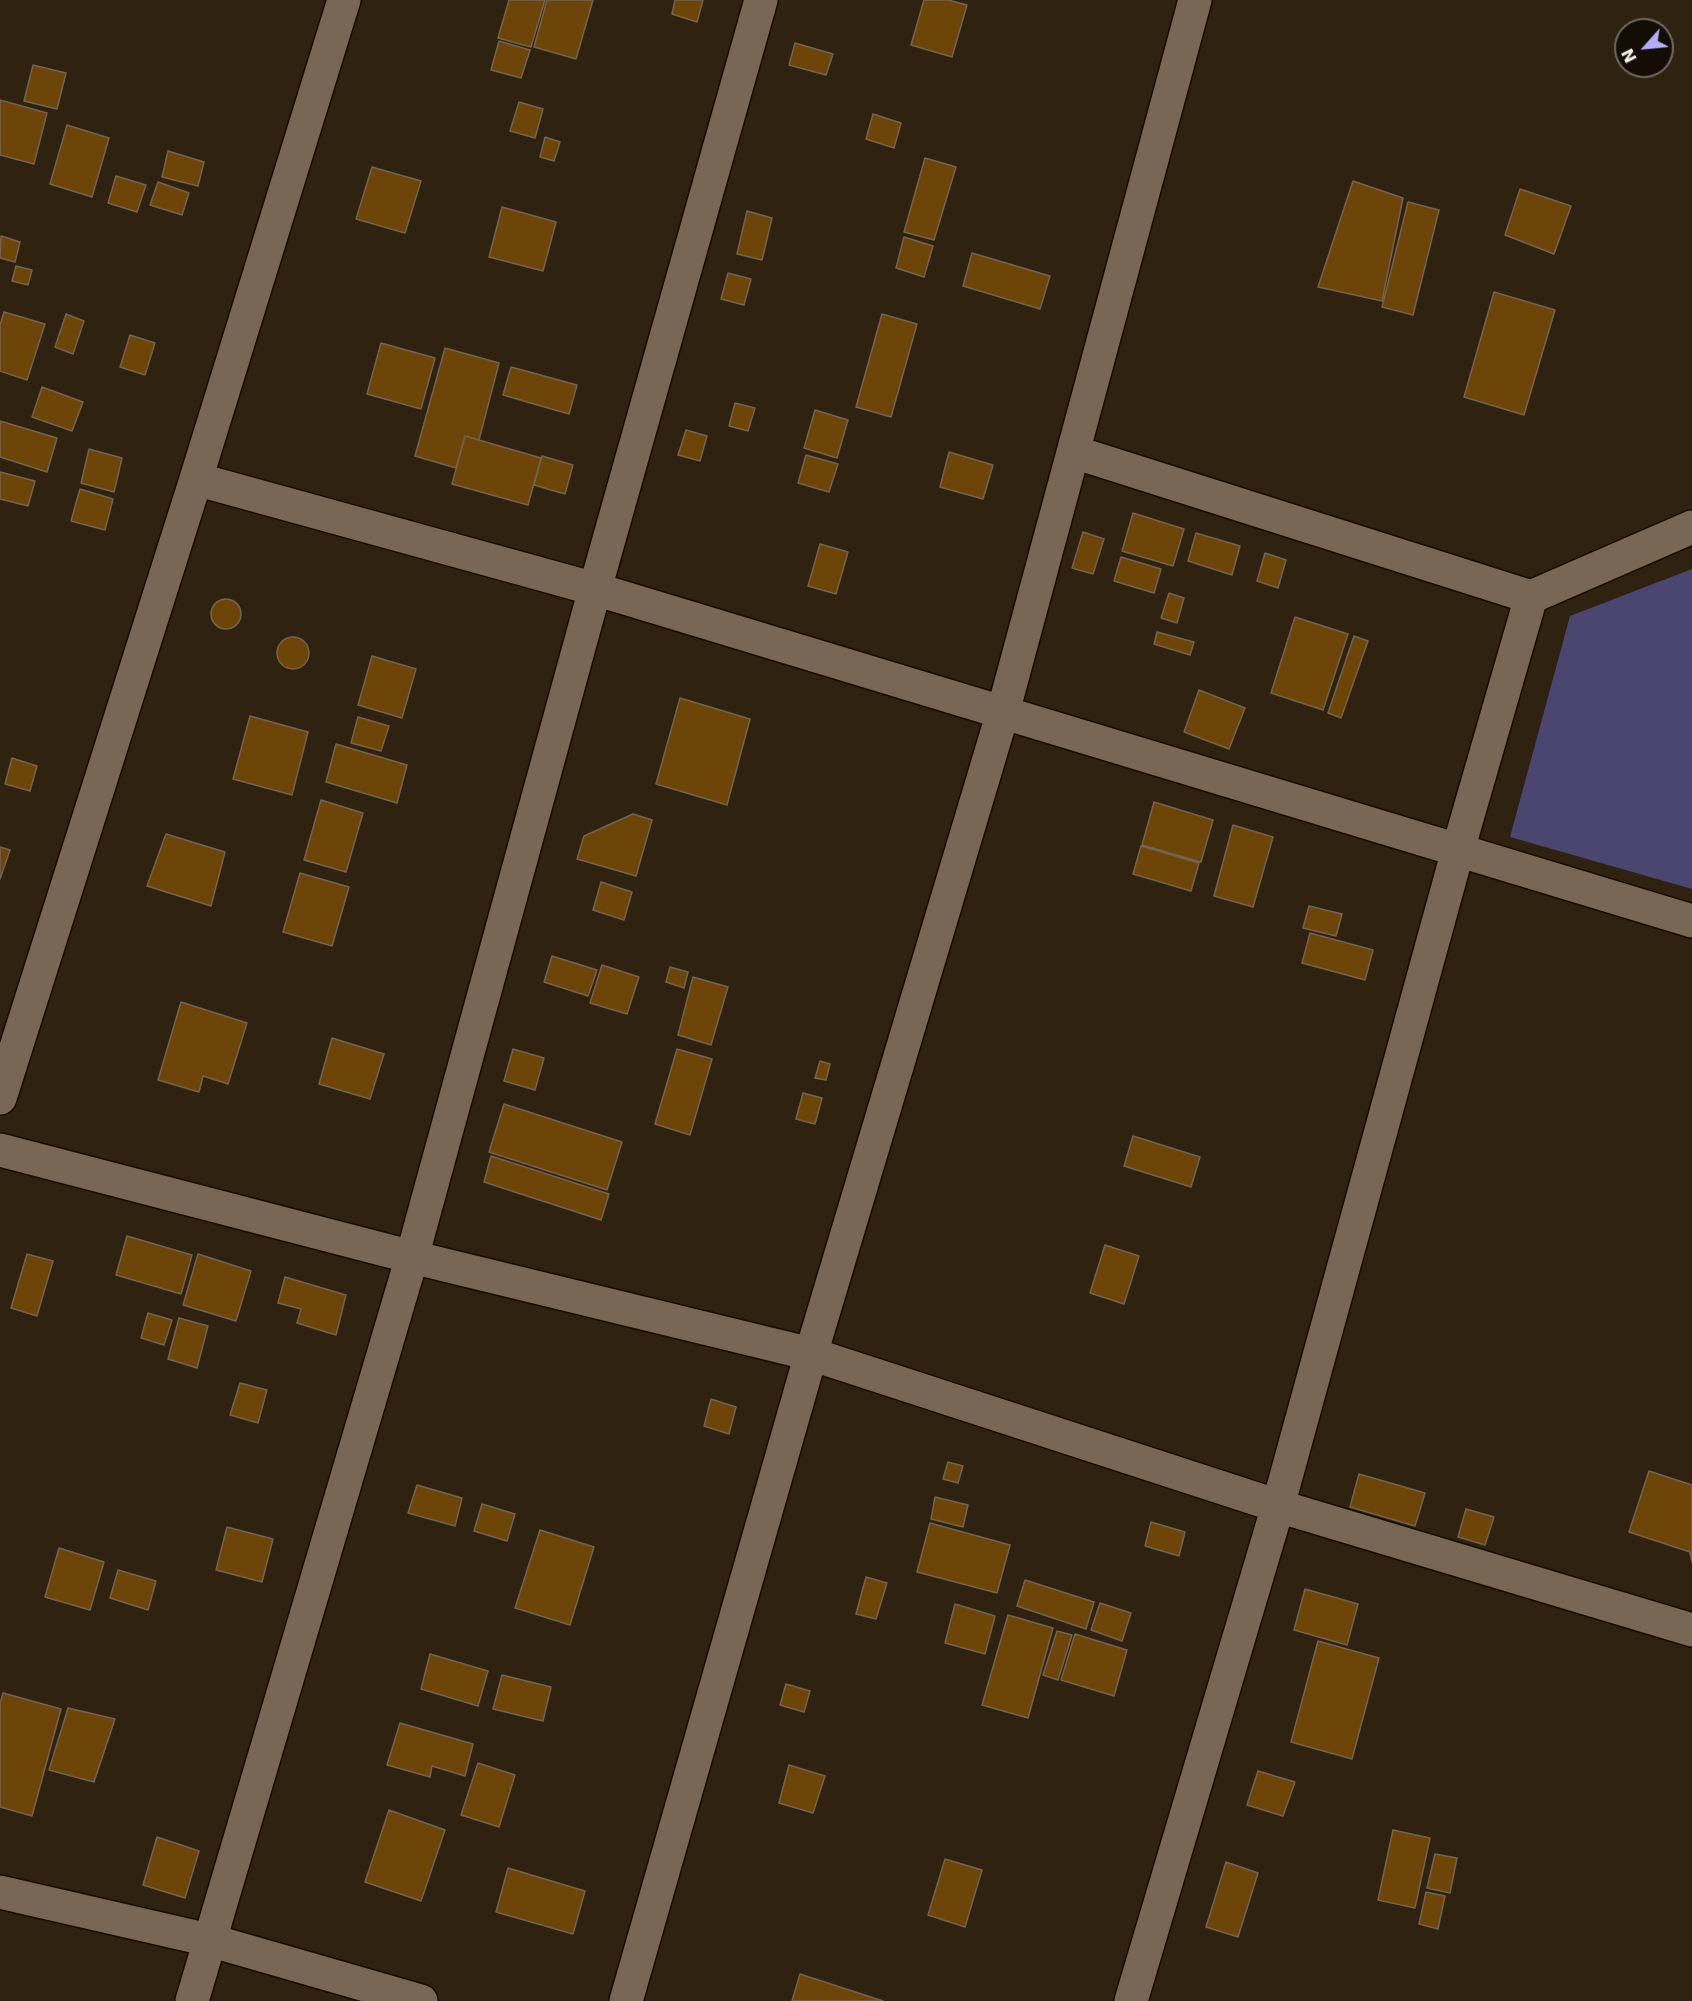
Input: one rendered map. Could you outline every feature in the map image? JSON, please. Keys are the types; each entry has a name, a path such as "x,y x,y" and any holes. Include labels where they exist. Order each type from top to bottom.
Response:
{"street":[{"path":"0,1098 196,479 344,0"},
{"path":"192,2001 208,1940 412,1257 595,589 761,0"},
{"path":"626,2001 811,1354 1003,712 1195,0"},
{"path":"1074,452 1531,597 1692,527"},
{"path":"196,479 595,589 1692,921"},
{"path":"1131,2001 1278,1506 1458,850 1531,597"},
{"path":"0,1150 412,1257 811,1354 1278,1506 1692,1630"},
{"path":"0,1892 208,1940 420,2001"}],"shaded area":[{"path":"1692,569 1692,889 1510,837 1570,616"}],"building":[{"path":"509,0 545,0 531,47 498,38"},
{"path":"547,0 593,0 576,59 534,47"},
{"path":"675,0 703,0 697,22 672,14"},
{"path":"924,0 948,0 967,5 952,57 911,45"},
{"path":"499,41 530,50 521,78 491,70"},
{"path":"795,43 833,54 826,75 789,65"},
{"path":"33,65 66,73 57,109 24,101"},
{"path":"0,100 47,113 34,164 0,155"},
{"path":"519,102 543,109 535,138 510,131"},
{"path":"873,114 901,123 894,148 866,139"},
{"path":"67,125 109,138 92,197 50,184"},
{"path":"545,137 560,142 554,161 540,157"},
{"path":"168,151 204,162 198,186 162,177"},
{"path":"925,158 956,167 934,240 904,232"},
{"path":"372,167 421,181 405,233 356,219"},
{"path":"116,176 146,185 137,212 108,203"},
{"path":"1353,181 1403,198 1382,301 1318,287"},
{"path":"158,182 189,193 182,215 150,205"},
{"path":"1520,189 1571,206 1554,254 1505,235"},
{"path":"1408,202 1439,210 1413,315 1382,307"},
{"path":"502,207 556,222 543,271 489,257"},
{"path":"747,211 772,218 762,260 737,254"},
{"path":"1,236 20,242 15,262 0,258"},
{"path":"904,237 933,246 924,277 896,268"},
{"path":"972,253 1050,276 1040,309 963,286"},
{"path":"16,266 32,270 28,285 12,281"},
{"path":"728,273 751,279 744,305 721,299"},
{"path":"1494,292 1555,310 1524,415 1464,397"},
{"path":"4,312 45,324 27,380 0,371 0,325"},
{"path":"66,314 84,321 73,354 55,347"},
{"path":"882,314 917,324 891,417 856,407"},
{"path":"130,335 155,343 145,375 120,367"},
{"path":"381,343 435,358 421,409 367,394"},
{"path":"445,348 499,363 479,440 465,436 456,468 415,456"},
{"path":"511,367 577,385 569,414 503,395"},
{"path":"42,387 83,402 72,431 32,417"},
{"path":"735,403 755,408 748,431 729,426"},
{"path":"815,410 848,420 837,458 804,448"},
{"path":"0,421 57,438 47,472 0,457"},
{"path":"686,430 707,436 700,461 678,455"},
{"path":"465,436 541,458 528,505 452,484"},
{"path":"89,449 122,458 114,492 81,483"},
{"path":"949,452 993,465 983,499 940,487"},
{"path":"806,455 838,464 829,492 798,483"},
{"path":"542,456 573,465 565,494 534,485"},
{"path":"0,472 35,481 28,506 0,499"},
{"path":"80,489 113,499 105,530 71,521"},
{"path":"1133,513 1184,529 1173,566 1122,551"},
{"path":"1083,532 1104,539 1093,574 1072,568"},
{"path":"1196,533 1240,546 1232,575 1188,561"},
{"path":"820,544 848,552 836,594 808,586"},
{"path":"1265,553 1286,560 1278,588 1257,581"},
{"path":"1121,557 1161,569 1154,593 1114,581"},
{"path":"1169,593 1184,598 1177,623 1161,618"},
{"path":"226,599 237,603 241,614 237,625 226,629 215,625 211,614 215,603"},
{"path":"1295,617 1348,634 1323,710 1271,693"},
{"path":"1157,632 1194,642 1190,655 1154,644"},
{"path":"1354,636 1368,641 1341,718 1328,713"},
{"path":"293,637 304,642 309,653 304,664 293,669 282,664 277,653 282,642"},
{"path":"372,656 416,669 402,718 358,705"},
{"path":"1199,690 1245,708 1229,749 1184,732"},
{"path":"680,698 750,719 727,805 656,784"},
{"path":"250,716 308,732 292,795 233,779"},
{"path":"358,717 389,726 381,751 351,743"},
{"path":"336,744 407,765 397,803 326,782"},
{"path":"12,758 37,766 30,791 5,784"},
{"path":"321,800 363,813 346,872 304,860"},
{"path":"1154,802 1213,820 1201,862 1142,845"},
{"path":"633,814 652,820 636,876 577,859 584,836"},
{"path":"1233,825 1273,837 1253,907 1214,896"},
{"path":"166,834 225,852 211,906 147,886"},
{"path":"1141,846 1199,863 1191,891 1133,874"},
{"path":"0,847 10,850 0,879"},
{"path":"300,873 349,887 332,946 283,932"},
{"path":"601,882 632,892 624,920 593,910"},
{"path":"1309,906 1342,914 1336,936 1303,928"},
{"path":"1310,933 1373,950 1365,980 1302,963"},
{"path":"552,956 597,970 588,996 544,982"},
{"path":"602,965 639,977 627,1014 590,1003"},
{"path":"670,967 688,972 684,988 666,982"},
{"path":"693,977 728,987 711,1045 678,1035"},
{"path":"181,1002 247,1023 228,1084 203,1076 199,1092 158,1080"},
{"path":"332,1038 384,1054 370,1099 319,1084"},
{"path":"513,1049 544,1058 535,1090 504,1081"},
{"path":"677,1049 712,1059 690,1135 655,1124"},
{"path":"820,1061 830,1064 826,1080 815,1078"},
{"path":"803,1093 822,1098 815,1124 796,1119"},
{"path":"504,1104 622,1142 607,1190 489,1152"},
{"path":"1133,1136 1200,1157 1191,1187 1124,1166"},
{"path":"491,1156 609,1194 601,1220 484,1182"},
{"path":"127,1236 192,1255 181,1294 116,1275"},
{"path":"1105,1245 1139,1256 1124,1304 1090,1293"},
{"path":"27,1254 53,1261 37,1316 11,1308"},
{"path":"198,1254 251,1271 236,1321 183,1305"},
{"path":"285,1277 346,1295 336,1335 297,1323 301,1309 278,1303"},
{"path":"148,1313 172,1320 164,1345 141,1338"},
{"path":"179,1318 208,1326 197,1368 168,1359"},
{"path":"240,1383 267,1390 258,1423 230,1415"},
{"path":"711,1399 736,1407 729,1434 704,1426"},
{"path":"948,1462 963,1466 958,1483 943,1479"},
{"path":"1649,1471 1692,1485 1692,1562 1690,1552 1629,1532"},
{"path":"1359,1474 1425,1493 1415,1526 1350,1507"},
{"path":"417,1485 462,1498 455,1526 408,1513"},
{"path":"935,1497 968,1505 963,1527 931,1519"},
{"path":"482,1504 515,1514 507,1541 474,1531"},
{"path":"1466,1509 1494,1517 1485,1545 1458,1537"},
{"path":"1151,1522 1185,1532 1179,1556 1145,1546"},
{"path":"930,1523 1010,1545 997,1593 917,1572"},
{"path":"227,1527 273,1539 262,1582 216,1570"},
{"path":"540,1530 594,1547 570,1625 515,1608"},
{"path":"59,1548 104,1562 90,1610 45,1597"},
{"path":"118,1570 156,1581 148,1610 110,1598"},
{"path":"866,1577 887,1583 876,1619 856,1614"},
{"path":"1025,1580 1094,1602 1086,1629 1017,1606"},
{"path":"1305,1589 1358,1604 1347,1645 1294,1630"},
{"path":"1100,1603 1131,1613 1122,1641 1091,1630"},
{"path":"955,1604 995,1616 985,1654 945,1643"},
{"path":"1008,1615 1053,1628 1028,1718 982,1705"},
{"path":"1057,1631 1072,1635 1058,1680 1043,1675"},
{"path":"1075,1634 1127,1650 1114,1696 1061,1680"},
{"path":"1318,1641 1379,1658 1352,1759 1291,1742"},
{"path":"430,1654 488,1671 478,1706 421,1689"},
{"path":"502,1675 551,1687 543,1721 493,1709"},
{"path":"786,1684 810,1691 804,1712 780,1705"},
{"path":"3,1693 61,1709 32,1816 0,1807 0,1704"},
{"path":"68,1708 115,1719 94,1782 49,1770"},
{"path":"400,1723 473,1744 465,1776 432,1766 430,1777 387,1765"},
{"path":"478,1763 515,1775 499,1827 461,1815"},
{"path":"789,1765 825,1776 813,1813 779,1803"},
{"path":"1258,1771 1295,1782 1283,1816 1247,1805"},
{"path":"389,1810 445,1830 421,1901 365,1882"},
{"path":"1393,1830 1430,1838 1415,1908 1378,1900"},
{"path":"157,1837 199,1851 185,1898 143,1885"},
{"path":"1435,1854 1457,1858 1450,1893 1427,1888"},
{"path":"945,1859 982,1870 965,1927 928,1915"},
{"path":"1226,1862 1258,1873 1238,1937 1206,1927"},
{"path":"508,1868 585,1891 573,1934 496,1912"},
{"path":"1426,1892 1445,1896 1438,1929 1419,1924"},
{"path":"800,1974 883,2001 792,2001"}]}
